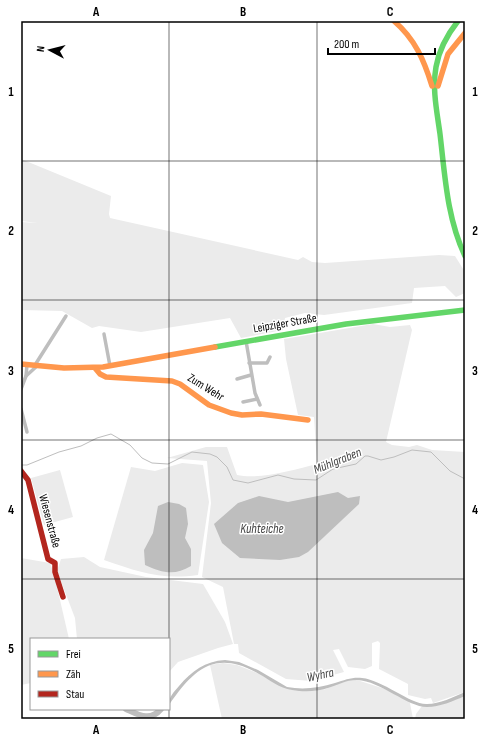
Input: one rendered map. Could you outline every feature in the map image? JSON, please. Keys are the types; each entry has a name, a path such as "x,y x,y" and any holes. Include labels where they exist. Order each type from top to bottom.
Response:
{"main road":[{"path":"394,21 415,43 426,64 435,98"},
{"path":"458,22 447,35 438,52 435,70 435,98 450,214 456,237 465,256"},
{"path":"435,98 440,75 448,54 465,33"},
{"name":"Leipziger Straße","path":"24,365 35,367 95,368 346,324 465,310"},
{"name":"Zum Wehr","path":"95,368 100,374 106,377 157,379 176,382 209,405 231,413 269,415 308,420"},
{"name":"Wiesenstraße","path":"21,471 28,480 48,559 55,563 55,572 63,597"}],"street":[{"path":"21,389 26,376 35,367 66,316"},
{"path":"104,334 110,366"},
{"path":"246,341 251,375 260,405"},
{"path":"249,363 266,363 270,357"},
{"path":"24,365 26,376"},
{"path":"237,379 251,375"},
{"path":"243,402 257,399"},
{"path":"21,409 21,414 27,432"}],"shaded area":[{"path":"21,159 111,196 110,218 298,260 303,257 312,262 325,263 439,255 455,256 465,272 465,293 456,297 445,286 414,288 412,303 324,315 305,313 285,318 283,330 241,338 230,318 141,332 99,326 92,328 62,311 21,310 21,222 38,223 21,221"},
{"path":"373,324 390,327 410,325 412,330 386,442 392,445 409,447 417,445 432,450 465,452 465,692 433,703 431,698 425,699 408,695 408,684 379,669 380,643 378,641 372,643 372,666 365,669 348,667 339,649 333,650 344,672 311,681 286,679 239,653 238,644 234,644 223,587 202,577 211,503 207,461 167,458 206,447 227,447 237,475 246,476 277,474 317,464 314,417 298,415 286,359 284,339"},
{"path":"182,463 203,465 209,502 198,575 161,576 128,568 104,560 131,467 155,471"},
{"path":"60,470 73,517 44,525 31,478"},
{"path":"84,557 100,567 146,577 203,584 225,622 233,644 178,662 170,671 170,638 77,638 75,618 57,571 61,559"},
{"path":"21,558 50,563 54,574 69,638 30,638 30,683 21,685"},
{"path":"223,663 237,665 292,690 314,691 326,689 346,680 357,680 385,689 408,700 413,719 222,719 210,665"},
{"path":"465,696 465,719 415,719 416,714 422,706 436,706"}],"water":[{"name":"Kuhteiche","path":"338,492 348,498 360,496 359,504 308,552 299,557 280,560 240,558 222,543 214,524 238,503 259,496 288,502"},
{"path":"168,502 179,504 186,508 188,524 185,538 191,549 191,566 174,572 157,570 145,565 144,550 153,533 158,506"},
{"path":"225,660 239,662 258,670 287,687 317,687 348,679 362,678 379,683 413,701 420,703 437,703 465,692 465,696 437,706 419,706 366,681 357,680 319,690 296,691 279,686 244,667 230,663 218,663 207,667 187,681 170,704 170,699 174,692 194,671 211,662"}],"waterway":[{"name":"Mühlgraben","path":"21,465 27,465 111,434 130,445 142,458 152,463 168,464 192,452 210,454 217,457 227,467 233,480 248,483 278,475 294,479 316,480 333,469 356,464 365,456 381,460 412,450 431,452 450,471 465,479"},
{"name":"Wyhra","path":"128,710 144,716 153,715 160,710"}],"traffic: fast":[{"path":"458,21 447,37 439,54 435,75 435,92 450,212 465,256"},
{"path":"215,347 346,324 465,310"}],"traffic: slow":[{"path":"394,21 408,35 418,50 426,67 432,86"},
{"path":"438,86 448,54 465,33"},
{"path":"21,364 64,368 103,367 215,347"},
{"path":"95,368 100,374 106,377 172,381 180,384 209,405 231,413 242,415 261,414 308,420"}],"traffic: jam":[{"path":"21,471 28,480 48,559 55,563 55,572 63,597"}]}
